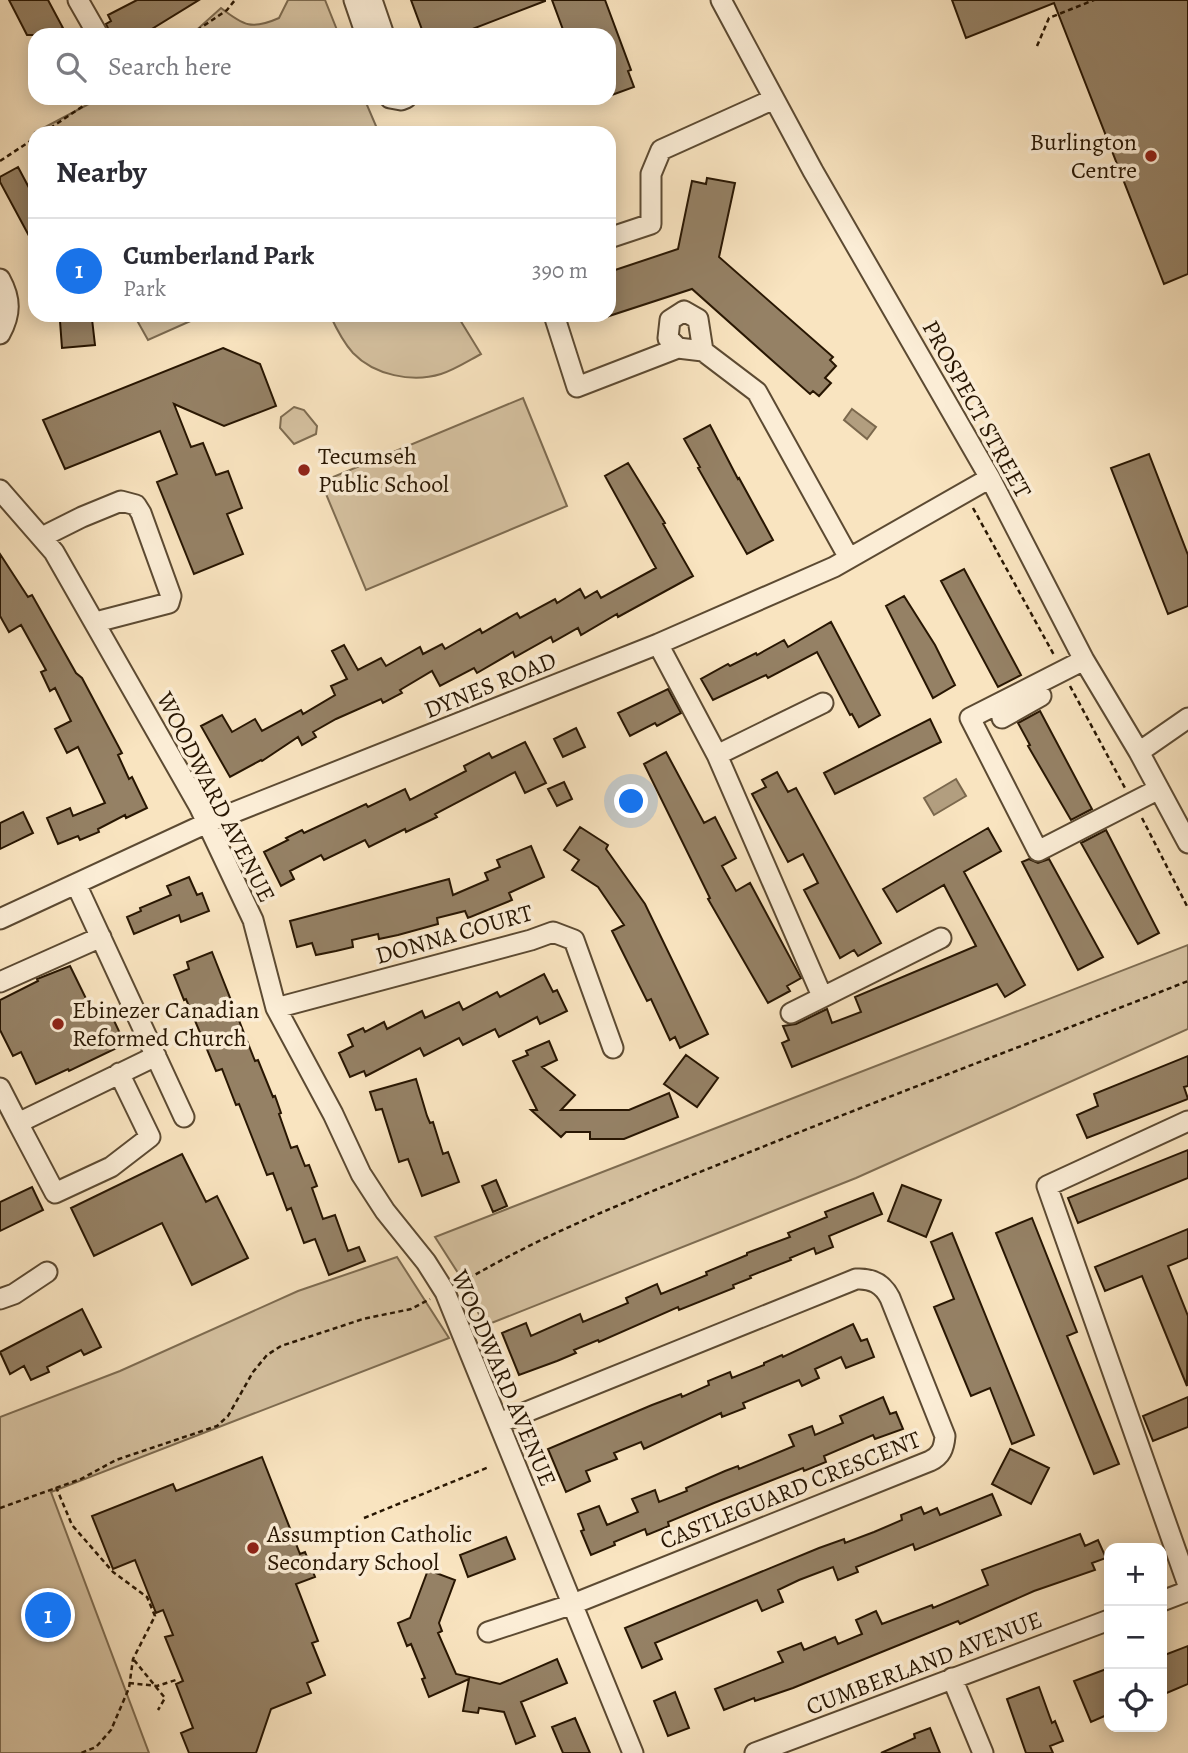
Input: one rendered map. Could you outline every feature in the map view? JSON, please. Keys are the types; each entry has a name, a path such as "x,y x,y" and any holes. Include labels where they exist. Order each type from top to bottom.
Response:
{"street":[{"path":"354,0 364,28"},
{"path":"372,0 382,28"},
{"name":"PROSPECT STREET","path":"721,0 813,171 990,478 1084,660 1139,752 1188,843"},
{"path":"80,1 94,28"},
{"path":"616,236 651,224 651,174 661,150 775,99"},
{"path":"0,279 7,292 8,319 0,334"},
{"path":"678,348 668,338 670,320 684,311 698,319 703,351"},
{"path":"556,322 577,387 678,348 703,351 757,392 849,558"},
{"name":"DYNES ROAD","path":"0,919 207,823 658,644 834,567 990,478"},
{"name":"WOODWARD AVENUE","path":"0,490 54,552 96,622 207,823 253,920 276,1008 333,1114 361,1174 445,1292 633,1753"},
{"path":"42,537 121,501 135,505 141,513 172,596 169,603 96,622"},
{"path":"658,644 716,755 822,996"},
{"path":"1084,660 970,718 1038,851 1159,789"},
{"path":"1002,718 1045,694 1056,674"},
{"path":"716,755 823,703"},
{"path":"1139,752 1188,718"},
{"path":"76,884 184,1117"},
{"name":"DONNA COURT","path":"276,1008 553,932 574,940 613,1048"},
{"path":"0,982 101,937"},
{"path":"791,1013 941,938"},
{"path":"18,1123 156,1056"},
{"path":"0,1088 55,1193 111,1167 150,1137 120,1073"},
{"path":"1188,1121 1047,1186 1181,1541 1188,1585"},
{"path":"0,1299 14,1294 47,1272"},
{"name":"CASTLEGUARD CRESCENT","path":"488,1632 573,1604 937,1458 944,1445 945,1436 890,1298 878,1283 867,1278 856,1279 499,1423"},
{"path":"1167,1599 1188,1591"},
{"name":"CUMBERLAND AVENUE","path":"755,1753 1104,1622"},
{"path":"953,1678 983,1753"}],"path":[{"path":"200,28 227,10 235,0"},
{"path":"1037,46 1049,18 1094,0"},
{"path":"53,126 85,105"},
{"path":"0,162 28,143"},
{"path":"965,492 1056,674 1133,802 1188,908"},
{"path":"0,1508 81,1479 116,1460 217,1426 228,1416 253,1372 267,1354 281,1346 363,1319 411,1310 571,1226 895,1093 1141,1002 1188,981"},
{"path":"364,1518 489,1467"},
{"path":"56,1487 72,1525 113,1572 147,1597 155,1616 133,1659 129,1684 111,1730 96,1747 80,1753"},
{"path":"133,1659 165,1698 158,1710"},
{"path":"129,1684 157,1686 176,1679"}],"shaded area":[{"path":"288,0 325,0 336,28 199,28 221,8 248,24 262,24 279,18"},
{"path":"87,105 367,105 376,126 47,126"},
{"path":"138,322 188,322 148,340"},
{"path":"334,322 461,322 481,354 441,374 406,377 372,367 353,353"},
{"path":"523,398 567,506 366,590 321,482"},
{"path":"294,407 304,410 317,426 316,434 294,444 280,428 281,417"},
{"path":"852,409 876,427 867,439 844,420"},
{"path":"956,779 966,796 934,815 924,798"},
{"path":"1188,945 1188,1029 856,1178 484,1326 467,1287 435,1237"},
{"path":"397,1257 449,1338 51,1492 149,1753 0,1753 0,1417 120,1371 298,1291"}],"building":[{"path":"9,0 48,0 63,28 28,28 27,35"},
{"path":"137,0 199,0 153,28 108,28 106,24 111,21 108,15"},
{"path":"411,0 545,0 475,28 421,28"},
{"path":"552,0 605,0 615,28 562,28"},
{"name":"Burlington Centre","path":"952,0 1188,0 1188,274 1164,284 1054,3 966,38"},
{"path":"616,30 631,70 628,71 634,87 616,93"},
{"path":"18,167 28,186 28,234 0,182 0,177"},
{"path":"707,178 735,183 719,257 833,357 830,360 836,366 825,378 831,383 819,396 813,391 810,394 692,289 616,314 616,270 678,249 692,181 706,184"},
{"path":"60,322 92,322 95,345 62,348"},
{"path":"223,348 260,364 276,406 224,426 174,404 191,447 203,443 216,475 228,471 242,508 227,514 243,554 194,574 157,482 177,474 160,431 65,469 43,420"},
{"path":"710,425 773,540 747,554 684,439"},
{"path":"1149,454 1188,555 1188,606 1168,614 1111,468"},
{"path":"628,463 665,523 663,524 693,576 581,635 578,628 553,642 551,637 515,657 513,652 477,673 474,668 440,686 432,671 383,703 381,699 336,719 313,732 316,737 302,745 298,737 262,761 230,777 201,726 222,715 232,732 255,719 262,731 301,710 303,714 335,695 331,686 347,679 332,651 344,645 358,670 381,658 386,666 420,647 423,654 442,644 445,649 480,629 482,633 517,613 520,618 555,599 557,603 580,589 585,598 597,591 601,598 656,568 605,476"},
{"path":"0,554 28,597 32,595 76,673 82,678 122,753 118,755 129,779 132,777 147,808 126,818 125,815 98,829 99,832 80,840 78,836 58,844 47,818 70,808 73,816 105,803 78,747 67,753 55,729 71,721 55,688 50,691 41,672 46,670 21,625 9,632 0,616"},
{"path":"964,569 1021,675 998,687 941,581"},
{"path":"904,596 935,645 955,685 933,698 886,606"},
{"path":"831,622 880,715 859,727 817,652 768,678 766,675 713,700 701,679 784,640 788,647"},
{"path":"668,689 681,713 630,736 618,713"},
{"path":"1040,711 1092,809 1071,820 1028,746 1030,745 1018,723"},
{"path":"930,719 941,742 835,794 824,773"},
{"path":"576,728 585,747 563,757 554,739"},
{"path":"525,742 546,783 525,793 515,772 406,832 405,829 369,847 365,840 324,860 321,855 290,871 294,879 281,886 264,852 288,840 286,838 302,830 304,833 366,804 368,807 405,789 410,800 466,771 464,766 489,753 492,758"},
{"path":"666,752 704,823 715,817 736,858 722,866 736,891 750,883 801,978 787,986 790,991 768,1003 708,899 710,898 644,764"},
{"path":"777,772 788,792 796,788 881,943 858,956 854,950 840,958 804,890 818,883 803,854 788,862 752,794 766,787 762,780"},
{"path":"564,782 572,799 557,806 548,789"},
{"path":"23,812 33,833 0,849 0,823"},
{"path":"580,827 608,845 606,849 645,904 708,1034 680,1048 675,1037 670,1040 651,999 647,1001 612,931 624,925 598,887 572,870 579,860 564,850"},
{"path":"988,828 1001,851 964,872 1025,985 1005,997 997,984 792,1067 782,1043 789,1040 783,1026 796,1024 827,1009 832,1023 861,1012 855,997 976,946 944,885 897,912 883,889"},
{"path":"1106,830 1159,933 1138,944 1081,843"},
{"path":"531,846 544,877 509,893 512,900 468,918 465,911 437,918 438,924 398,935 379,939 378,934 352,940 353,947 336,951 316,955 312,943 297,947 290,921 449,879 453,895 488,880 485,873 500,867 497,860"},
{"path":"1029,859 1038,863 1049,859 1103,957 1078,970 1022,862"},
{"path":"189,877 197,895 202,893 209,911 181,922 179,915 134,934 127,917 141,911 140,908 171,895 167,886"},
{"path":"212,952 255,1061 258,1060 273,1097 275,1096 291,1148 297,1146 305,1166 309,1165 317,1186 312,1188 323,1219 335,1215 348,1251 359,1247 365,1261 329,1275 315,1239 304,1243 291,1208 287,1210 273,1173 267,1175 239,1104 236,1105 222,1069 216,1071 174,975 189,969 187,962"},
{"name":"Ebinezer Canadian Reformed Church","path":"70,966 95,1017 109,1010 125,1044 36,1084 21,1052 13,1056 0,1030 0,1000 38,981 37,979"},
{"path":"544,974 553,992 557,990 567,1011 540,1024 537,1017 499,1037 495,1029 463,1045 459,1038 424,1056 420,1048 366,1076 364,1071 350,1077 339,1053 353,1046 348,1035 363,1028 365,1032 384,1022 387,1029 422,1011 425,1018 459,1002 463,1010 497,992 500,997"},
{"path":"549,1041 557,1060 542,1067 575,1095 561,1110 629,1110 669,1093 678,1117 624,1139 590,1139 590,1132 566,1132 561,1137 531,1110 537,1110 513,1061 528,1055 526,1051"},
{"path":"686,1055 718,1078 697,1107 664,1084"},
{"path":"1188,1056 1188,1086 1184,1087 1188,1099 1087,1138 1077,1115 1098,1106 1094,1094"},
{"path":"416,1079 427,1116 430,1123 433,1122 443,1154 448,1152 459,1182 422,1196 408,1159 399,1162 382,1109 376,1110 370,1092"},
{"path":"1188,1150 1188,1178 1078,1223 1068,1198"},
{"path":"182,1154 206,1202 217,1196 248,1258 192,1285 162,1223 94,1256 71,1208"},
{"path":"496,1180 507,1206 493,1212 482,1186"},
{"path":"902,1185 941,1200 926,1237 888,1221"},
{"path":"32,1187 43,1210 0,1231 0,1202"},
{"path":"873,1193 882,1214 829,1236 833,1247 816,1254 814,1248 750,1276 751,1278 733,1285 734,1288 679,1310 678,1307 599,1342 598,1340 574,1350 576,1353 519,1375 502,1333 526,1323 531,1336 580,1314 583,1322 628,1303 626,1298 657,1284 661,1294 707,1275 706,1272 747,1253 790,1237 788,1233 827,1217 825,1212"},
{"path":"1032,1218 1077,1332 1067,1336 1119,1464 1094,1474 996,1233"},
{"path":"1188,1229 1188,1258 1168,1266 1188,1316 1187,1386 1142,1276 1105,1291 1095,1267"},
{"path":"952,1233 1034,1435 1012,1444 990,1388 971,1396 934,1307 954,1299 931,1242"},
{"path":"82,1309 101,1347 84,1355 81,1350 47,1367 49,1372 31,1380 24,1366 10,1374 0,1352"},
{"path":"853,1324 861,1341 867,1339 874,1357 846,1368 841,1357 815,1369 819,1378 802,1386 799,1380 743,1403 745,1408 722,1417 721,1413 644,1449 641,1442 614,1453 617,1459 586,1471 590,1481 566,1492 548,1449 652,1405 681,1394 682,1397 709,1385 708,1381 730,1372 732,1378 764,1365"},
{"path":"883,1397 890,1414 896,1412 903,1429 875,1439 873,1435 824,1456 826,1462 804,1471 803,1468 714,1503 668,1522 669,1526 647,1535 645,1529 591,1555 581,1531 584,1530 578,1514 599,1506 607,1525 638,1512 632,1499 655,1490 659,1502 687,1491 686,1488 725,1471 738,1466 739,1469 794,1446 789,1435 812,1426 815,1435 843,1423 840,1416"},
{"path":"1188,1397 1188,1427 1153,1441 1143,1416"},
{"path":"1010,1449 1049,1468 1031,1504 992,1484"},
{"path":"262,1457 300,1554 305,1552 315,1577 296,1584 318,1641 312,1643 325,1675 307,1683 311,1693 271,1709 256,1753 189,1753 181,1733 193,1728 176,1684 183,1681 165,1637 173,1635 163,1610 156,1613 135,1560 113,1569 92,1516 173,1484 176,1491"},
{"path":"992,1494 1001,1515 915,1550 913,1544 856,1567 858,1572 838,1580 833,1567 799,1580 778,1590 783,1602 762,1611 757,1600 655,1643 662,1659 642,1668 625,1628 819,1548 844,1539 845,1543 874,1532 902,1520 901,1515 921,1507 924,1514 937,1508 940,1515"},
{"path":"1080,1534 1085,1546 1098,1540 1104,1554 1104,1559 1092,1563 1095,1570 1034,1591 960,1624 958,1621 793,1688 755,1701 754,1698 724,1710 715,1689 783,1662 778,1652 801,1643 804,1650 835,1637 838,1644 862,1634 856,1620 876,1611 882,1624 932,1605 933,1608 988,1585 982,1570"},
{"path":"506,1537 515,1559 468,1577 460,1555"},
{"path":"428,1570 455,1580 439,1623 442,1631 438,1633 456,1674 500,1684 557,1659 567,1683 521,1702 535,1736 516,1744 504,1712 479,1708 478,1713 463,1711 469,1679 429,1697 422,1679 425,1678 411,1644 407,1646 398,1623 410,1618"},
{"path":"1188,1646 1188,1684 1167,1693 1167,1669 1167,1654"},
{"path":"1104,1670 1104,1716 1091,1722 1074,1681"},
{"path":"1039,1687 1052,1723 1055,1721 1063,1741 1050,1746 1053,1753 1026,1753 1007,1699"},
{"path":"675,1692 689,1728 668,1736 654,1701"},
{"path":"575,1718 590,1753 563,1753 552,1727"},
{"path":"930,1728 940,1753 881,1753 915,1738 914,1734"}],"place":[{"name":"Burlington Centre","path":"1151,156"},
{"name":"Tecumseh Public School","path":"304,470"},
{"name":"Ebinezer Canadian Reformed Church","path":"58,1024"},
{"name":"Assumption Catholic Secondary School","path":"253,1548"},
{"name":"Cumberland Park","path":"48,1615"}]}
